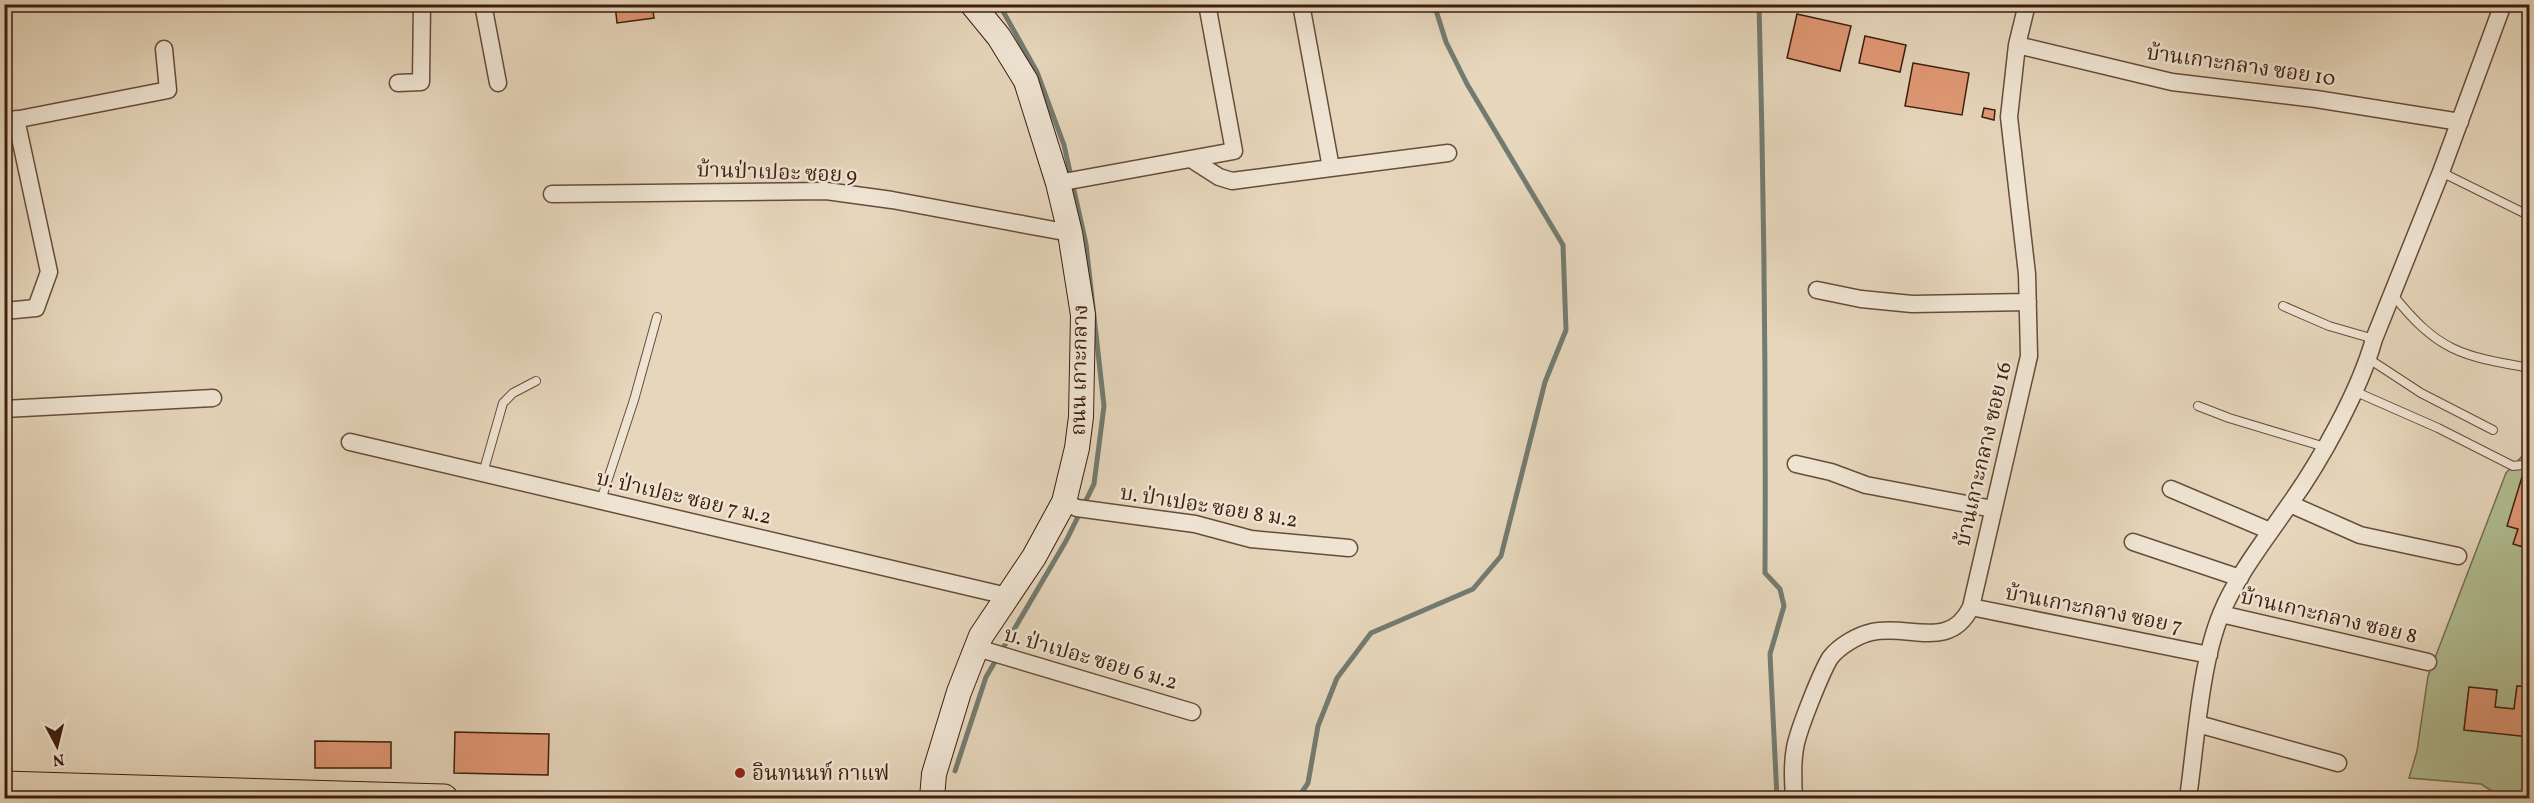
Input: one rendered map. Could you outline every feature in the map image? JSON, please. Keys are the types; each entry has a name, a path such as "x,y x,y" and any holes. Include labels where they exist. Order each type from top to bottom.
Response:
{"main road":[{"path":"4,784 444,798"}],"street":[{"path":"398,83 421,82 422,4"},
{"path":"483,4 498,83"},
{"name":"ถนน เกาะกลาง","path":"932,798 934,774 959,692 981,636 1008,596 1076,506 1077,448 1083,387 1083,315 1070,233 1068,181 1026,81 999,37 972,4"},
{"path":"1068,181 1234,151 1207,4"},
{"path":"1301,4 1331,168"},
{"path":"2188,798 2209,655 2221,614 2240,578 2325,447 2369,359 2374,339 2441,172 2504,4"},
{"name":"บ้านเกาะกลาง ซอย 16","path":"1794,798 1795,745 1831,658 1848,642 1873,631 1934,633 1957,628 1965,620 1971,607 2029,356 2027,273 2009,117 2022,6"},
{"name":"บ้านเกาะกลาง ซอย 10","path":"2017,45 2172,82 2316,99 2460,122"},
{"path":"4,311 36,308 49,272 10,120 168,90 164,49"},
{"path":"1191,159 1219,177 1232,181 1448,153"},
{"name":"บ้านป่าเปอะ ซอย 9","path":"552,194 826,192 892,200 1070,233"},
{"path":"1817,290 1861,299 1912,304 2028,302"},
{"path":"4,410 213,398"},
{"name":"บ. ป่าเปอะ ซอย 7 ม.2","path":"350,442 1008,596"},
{"path":"1796,464 1831,472 1866,485 1993,509"},
{"path":"2171,489 2270,531"},
{"path":"2290,504 2360,535 2458,556"},
{"name":"บ. ป่าเปอะ ซอย 8 ม.2","path":"1076,506 1195,524 1251,540 1349,548"},
{"path":"2133,542 2240,578"},
{"name":"บ้านเกาะกลาง ซอย 7","path":"1971,607 2209,655"},
{"name":"บ้านเกาะกลาง ซอย 8","path":"2221,614 2428,662"},
{"name":"บ. ป่าเปอะ ซอย 6 ม.2","path":"977,648 1192,712"},
{"path":"2198,724 2338,763"}],"lane":[{"path":"2441,172 2529,216"},
{"path":"2393,295 2412,319 2445,347 2529,368"},
{"path":"2283,306 2329,326 2374,339"},
{"path":"601,500 634,400 657,317"},
{"path":"2369,359 2421,393 2493,430"},
{"path":"483,473 503,403 513,393 537,381"},
{"path":"2354,391 2438,428 2513,466 2529,464"},
{"path":"2198,406 2229,418 2325,447"}],"green space":[{"path":"2529,449 2529,479 2508,526 2518,529 2514,544 2529,549 2529,687 2517,686 2514,709 2495,707 2497,690 2469,687 2464,729 2529,737 2529,798 2503,798 2481,784 2409,778 2417,751 2428,676 2506,473"}],"building":[{"path":"615,4 652,4 654,18 617,23"},
{"path":"1797,14 1851,26 1840,71 1787,58"},
{"path":"1865,36 1906,45 1900,72 1859,63"},
{"path":"1913,63 1969,73 1962,115 1905,106"},
{"path":"1984,108 1995,110 1994,120 1982,117"},
{"path":"2522,477 2530,479 2530,549 2513,544 2518,529 2507,526"},
{"path":"2517,686 2530,687 2530,737 2464,730 2469,687 2497,690 2495,707 2514,709"},
{"path":"455,732 549,734 548,775 454,773"},
{"path":"315,741 391,742 391,768 315,768"}],"waterway":[{"path":"955,771 986,677 1066,541 1094,484 1104,406 1086,244 1064,145 1037,72 999,4"},
{"path":"1298,798 1308,783 1318,726 1337,678 1371,633 1473,589 1501,556 1545,382 1566,330 1563,245 1467,84 1446,42 1434,4"},
{"path":"1759,4 1764,288 1765,573 1780,589 1784,606 1770,654 1777,798"}],"place":[{"name":"อินทนนท์ กาแฟ","path":"740,773"}]}
